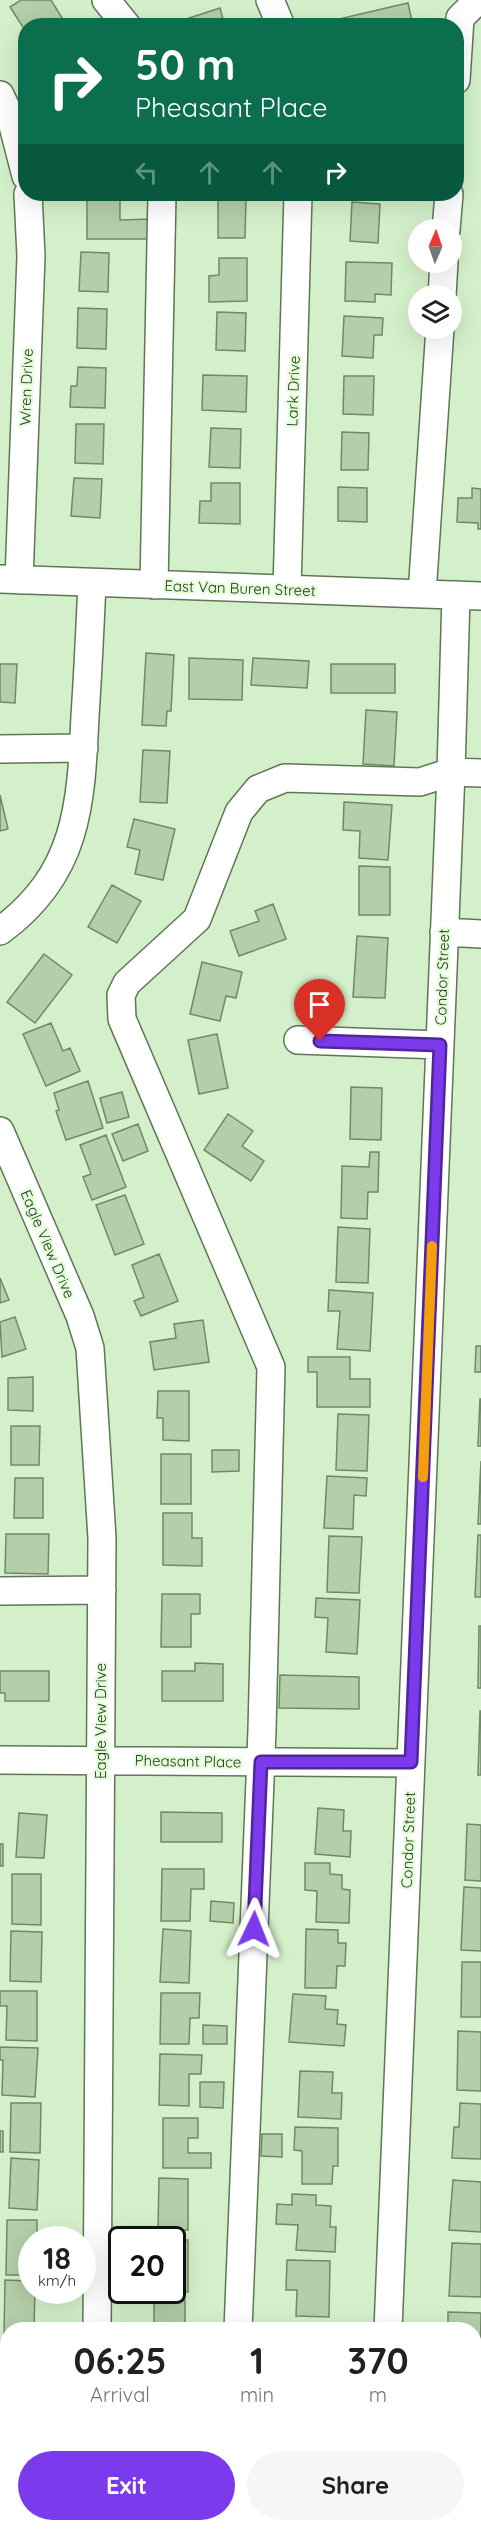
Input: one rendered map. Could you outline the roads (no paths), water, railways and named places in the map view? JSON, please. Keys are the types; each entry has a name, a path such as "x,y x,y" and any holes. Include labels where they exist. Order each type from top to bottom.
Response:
{"street":[{"path":"106,0 121,18"},
{"path":"270,0 278,18"},
{"path":"0,95 11,118 18,145"},
{"name":"Wren Drive","path":"10,580 31,256 28,201"},
{"path":"154,585 162,201"},
{"name":"Lark Drive","path":"287,589 298,201"},
{"path":"447,219 448,201"},
{"path":"422,594 439,339"},
{"name":"East Van Buren Street","path":"10,580 468,596"},
{"path":"0,931 34,902 56,869 68,844 82,792 92,583"},
{"name":"Condor Street","path":"388,2322 444,932 452,772 468,596"},
{"path":"0,749 84,748"},
{"path":"238,2322 261,1762 271,1367 122,1019 121,995 127,983 197,920 239,812 258,789 285,777 420,782 452,772 481,773"},
{"path":"444,932 481,934"},
{"path":"298,1040 440,1045"},
{"name":"Eagle View Drive","path":"0,1131 80,1316 90,1348 102,1538 97,2322"},
{"path":"0,1592 102,1590"},
{"name":"Pheasant Place","path":"0,1760 411,1762"}]}
